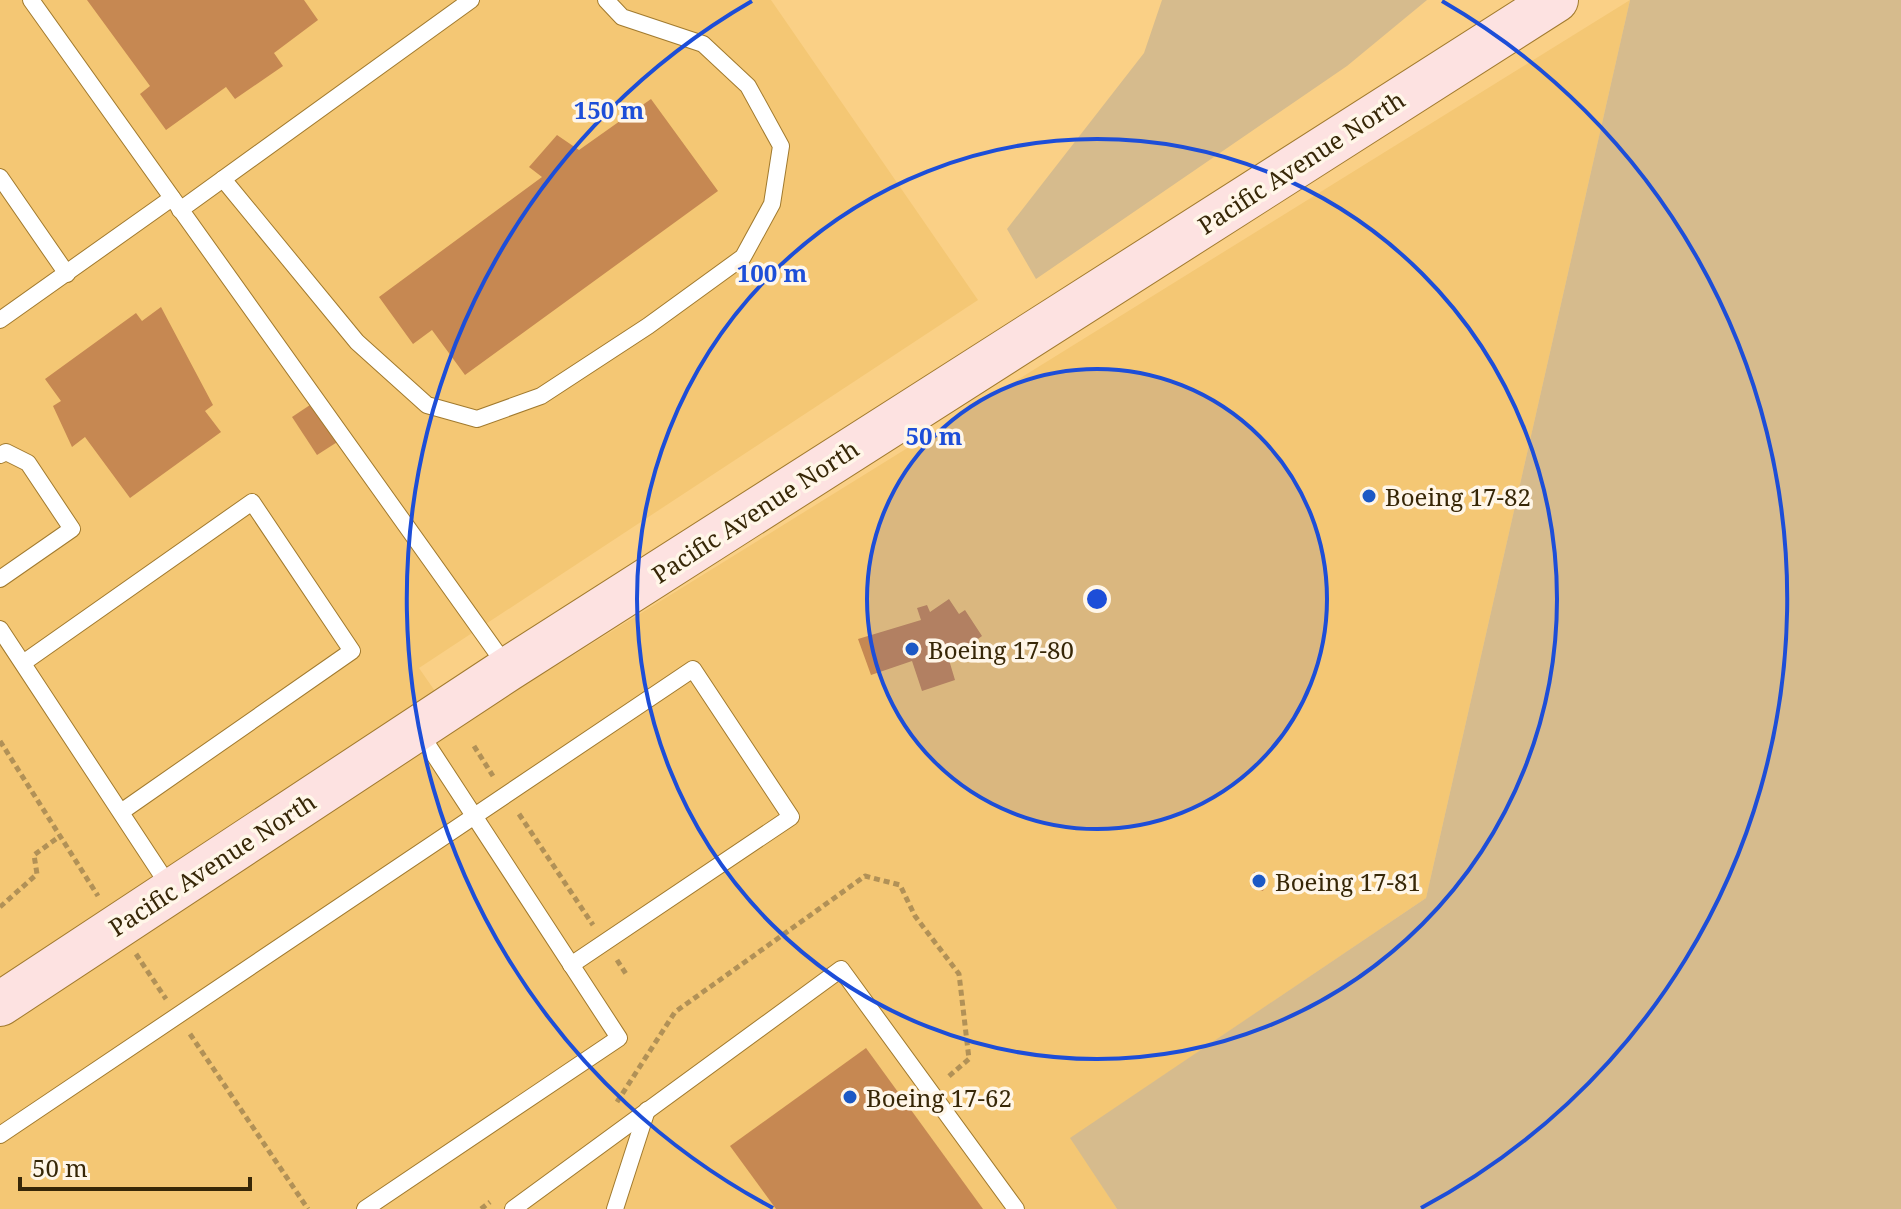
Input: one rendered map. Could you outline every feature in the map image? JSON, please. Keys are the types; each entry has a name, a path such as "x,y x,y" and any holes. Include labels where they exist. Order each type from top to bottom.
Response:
{"street":[{"name":"Pacific Avenue North","path":"0,1004 508,669 1556,0"}],"lane":[{"path":"31,0 508,669"},
{"path":"0,320 176,204 223,179 471,0"},
{"path":"223,179 357,342 427,405 477,419 541,396 648,326 743,257 772,204 781,146 748,86 703,44 622,17 606,0"},
{"path":"0,177 67,274"},
{"path":"0,455 6,452 28,463 72,529 0,579"},
{"path":"23,663 252,502 352,651 121,812"},
{"path":"0,629 172,890"},
{"path":"0,1135 693,669 791,817 571,965"},
{"path":"365,1209 619,1038 417,729"},
{"path":"513,1209 841,969 1016,1209"},
{"path":"615,1209 647,1110"}],"path":[{"path":"0,741 117,926 308,1209"},
{"path":"474,746 626,974"},
{"path":"0,907 37,874 34,855 60,836"},
{"path":"610,1114 675,1012 865,876 900,885 915,916 959,974 969,1059 931,1091"},
{"path":"481,1209 494,1199"}],"shaded area":[{"path":"0,0 771,0 978,300 419,668 459,726 1630,0 1426,898 1071,1138 1117,1209 0,1209"},
{"path":"1162,0 1427,0 1347,66 1036,279 1007,229 1144,53"},
{"path":"1630,0 1901,0 1901,1209 1117,1209 1070,1138 1426,898"}],"building":[{"path":"87,0 304,0 318,20 274,53 283,66 235,99 226,87 166,130 140,94 150,86"},
{"path":"651,99 718,191 465,375 432,330 413,344 379,297 542,177 529,167 557,135 579,150"},
{"path":"161,307 213,405 205,411 221,432 130,498 85,437 72,447 53,406 61,401 45,379 136,313 142,321"},
{"path":"316,401 342,439 317,455 292,417"},
{"name":"Boeing 17-80","path":"949,599 959,614 965,610 982,636 949,660 955,680 922,691 912,661 871,675 858,639 921,620 917,608 927,605 930,612"},
{"name":"Boeing 17-81","path":"1254,872 1268,877 1263,891 1250,886"},
{"name":"Boeing 17-62","path":"866,1048 983,1209 776,1209 730,1146"}],"place":[{"name":"Boeing 17-82","path":"1369,496"},
{"name":"Boeing 17-80","path":"912,649"},
{"name":"Boeing 17-81","path":"1259,881"},
{"name":"Boeing 17-62","path":"850,1097"}]}
